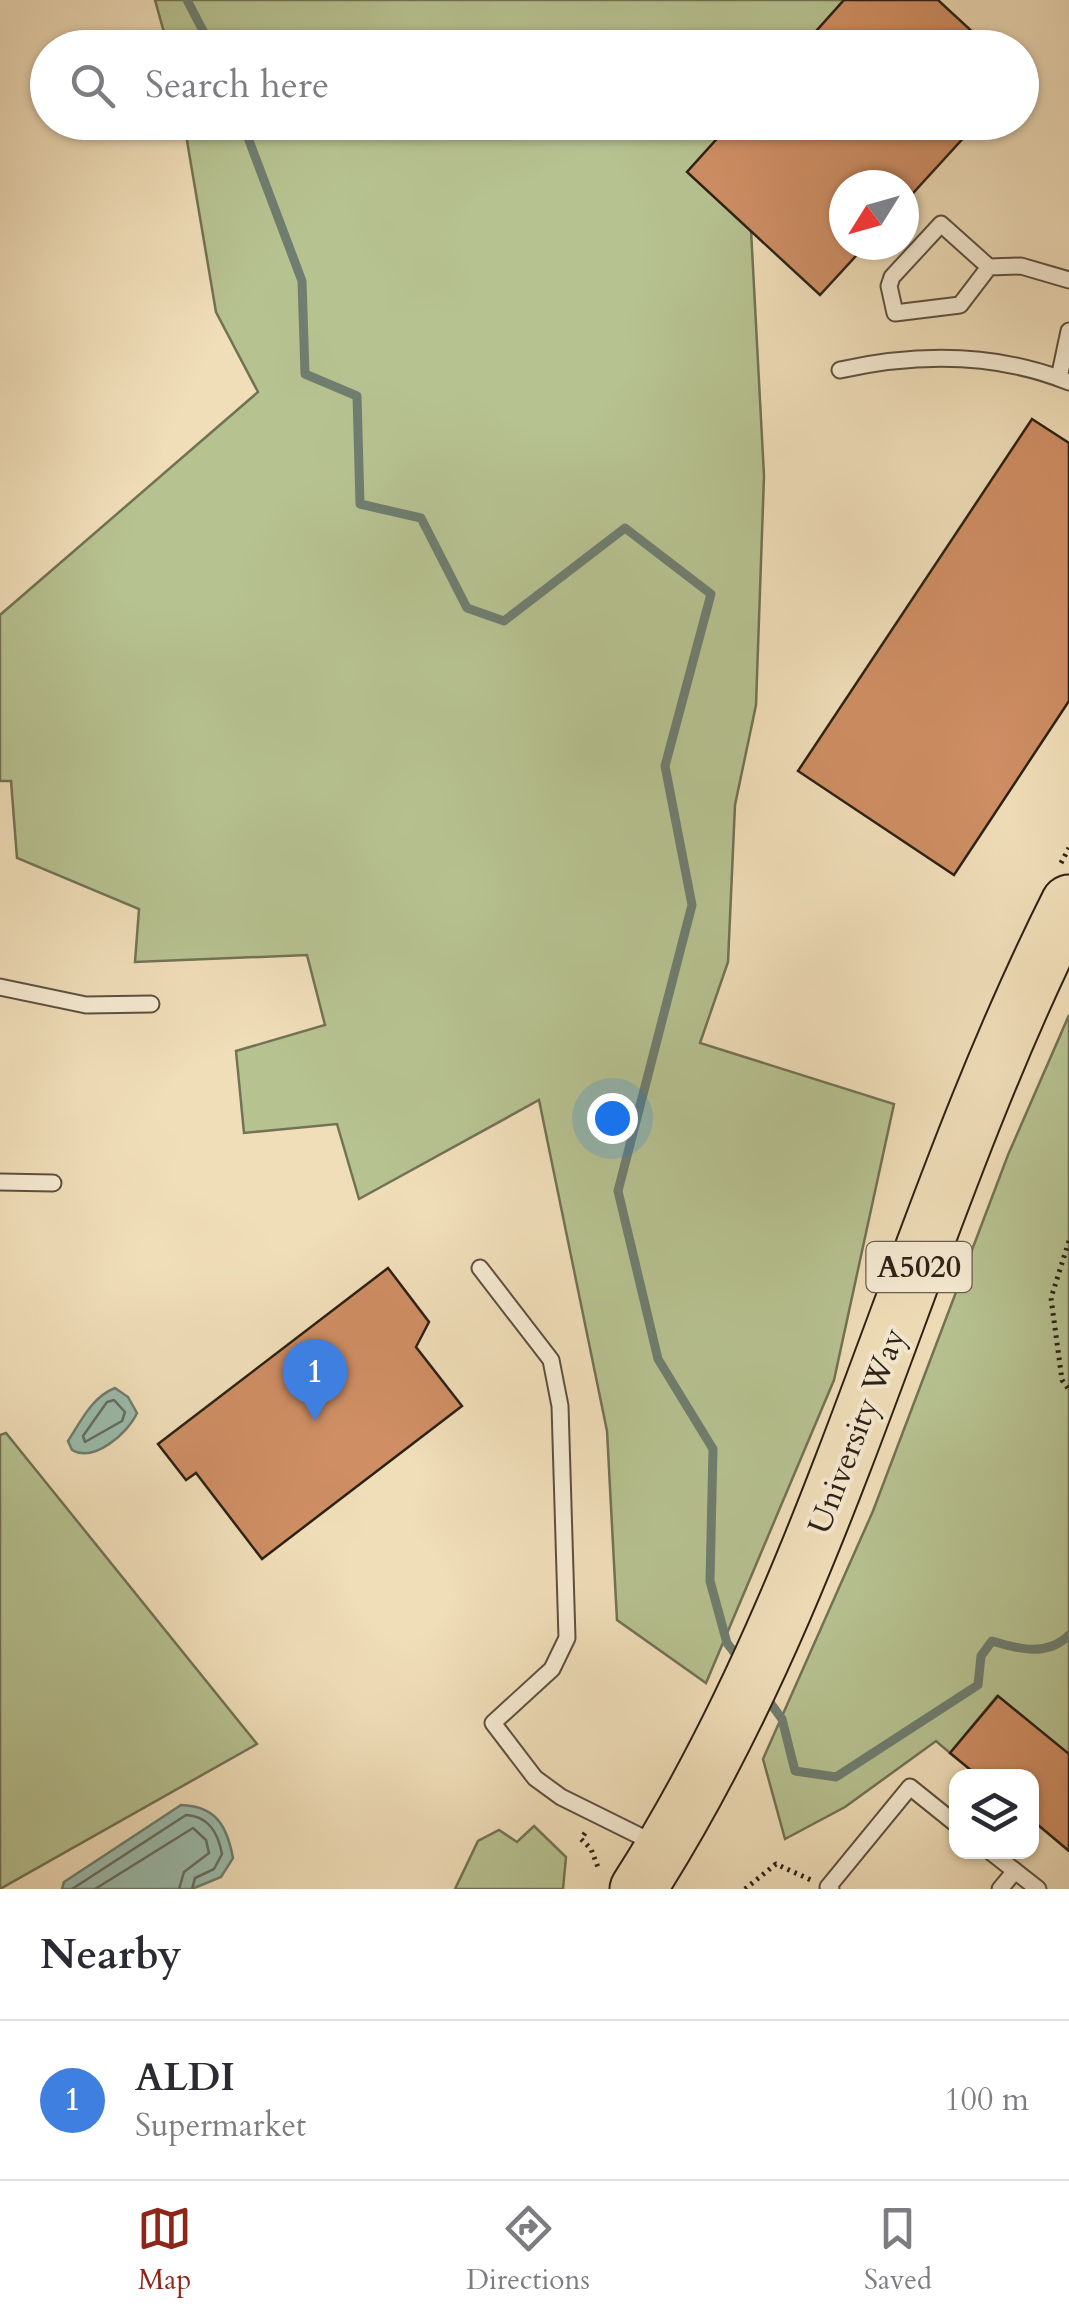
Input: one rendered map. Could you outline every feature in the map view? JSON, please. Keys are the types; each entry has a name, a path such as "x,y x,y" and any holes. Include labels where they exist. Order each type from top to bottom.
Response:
{"highway":[{"name":"University Way","path":"634,1874 730,1730 775,1634 843,1474 974,1116 1069,903"}],"lane":[{"path":"989,267 960,305 895,312 888,286 892,278 941,224 989,267 1021,266 1069,280"},
{"path":"840,370 927,357 970,358 1064,380 1069,331"},
{"path":"0,987 86,1006 151,1004"},
{"path":"0,1182 53,1184"},
{"path":"480,1268 551,1360 560,1406 566,1580 567,1638 552,1669 493,1723 536,1778 596,1815 634,1874"},
{"path":"829,1888 910,1787 949,1818"},
{"path":"1000,1859 1038,1889"},
{"path":"1000,1889 1015,1871"}],"path":[{"path":"1069,1241 1051,1298 1062,1380 1069,1390"},
{"path":"596,1815 580,1839 598,1862 634,1874"},
{"path":"746,1889 776,1864 829,1888"}],"green space":[{"path":"155,0 844,0 817,30 163,30"},
{"path":"187,140 735,140 751,230 764,476 756,705 735,805 728,962 700,1043 894,1104 834,1380 706,1683 617,1620 607,1431 539,1100 359,1199 337,1124 244,1133 236,1051 325,1025 307,955 135,962 139,909 17,858 11,781 0,781 0,615 258,392 216,312"},
{"path":"1069,1015 1069,1754 997,1696 950,1753 936,1741 845,1807 785,1839 763,1759 873,1511 1008,1155"},
{"path":"6,1433 257,1744 0,1889 0,1435"},
{"path":"534,1826 566,1857 563,1889 455,1889 478,1841 499,1830 517,1842"}],"water":[{"path":"115,1388 128,1397 137,1413 133,1421 100,1449 90,1453 72,1450 68,1441 93,1403"},
{"path":"181,1805 203,1809 223,1827 233,1858 221,1877 192,1889 62,1889 64,1882"}],"building":[{"path":"844,0 938,0 970,30 817,30"},
{"path":"716,140 962,140 919,187 919,170 829,170 829,260 852,260 820,295 687,172"},
{"path":"1032,419 1069,443 1069,701 954,875 798,771"},
{"path":"388,1268 429,1322 416,1347 462,1406 262,1559 196,1473 186,1480 158,1444"},
{"path":"998,1696 1069,1754 1069,1851 1039,1826 1039,1769 969,1769 950,1753"}],"waterway":[{"path":"187,0 203,30"},
{"path":"249,140 302,281 305,374 357,396 360,504 421,518 467,608 504,621 625,528 711,594 665,766 692,905 618,1191 658,1359 713,1449 710,1581 727,1643 740,1660"},
{"path":"763,1693 782,1719 795,1771 836,1777 978,1685 981,1656 992,1641 1042,1649 1069,1635"}],"place":[{"name":"ALDI","path":"315,1421"}]}
